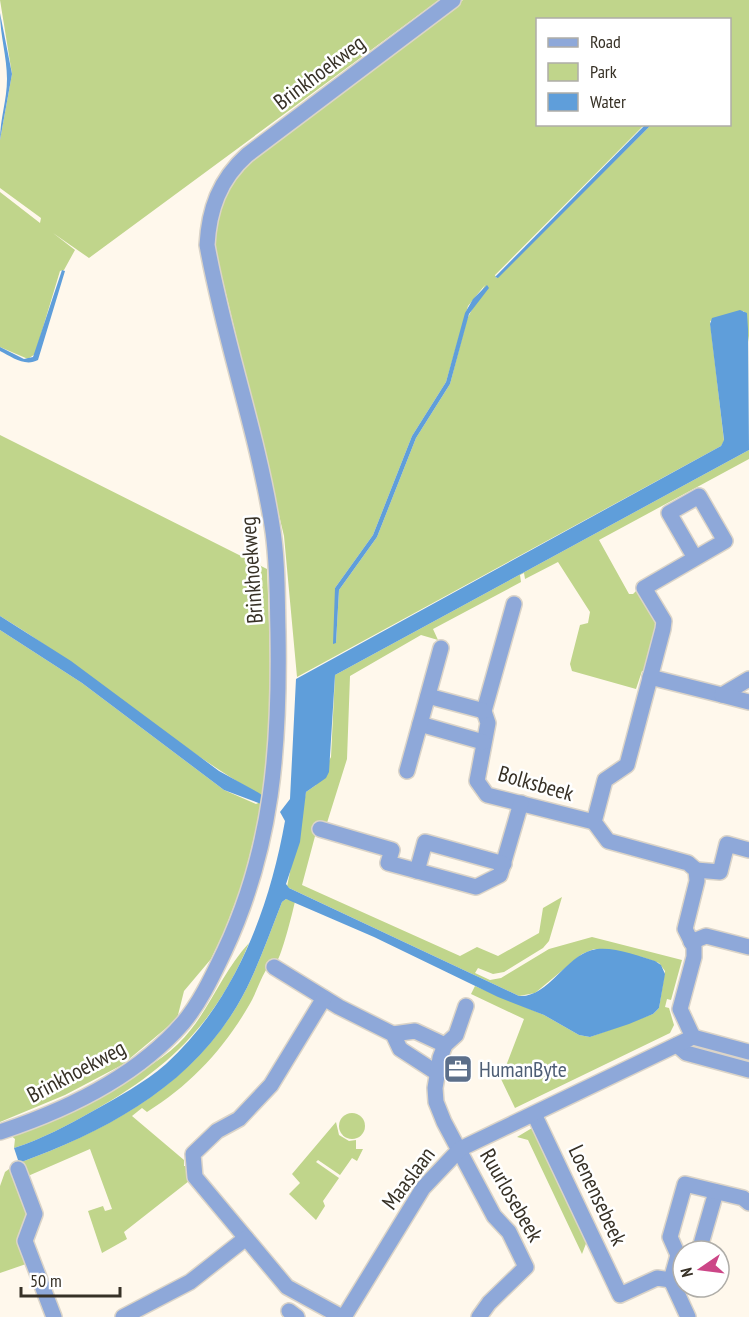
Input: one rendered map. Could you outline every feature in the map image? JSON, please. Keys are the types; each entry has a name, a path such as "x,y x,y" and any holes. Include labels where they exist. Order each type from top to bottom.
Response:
{"street":[{"name":"Brinkhoekweg","path":"0,1132 69,1105 127,1073 154,1052 184,1022 207,987 233,934 262,844 272,795 279,715 277,570 267,498 208,254 209,221 215,200 236,165 247,155 453,0"},
{"path":"695,558 644,588 664,621 627,765 605,780 594,822 608,841 688,862 696,870 697,881 685,924 694,947 694,957 680,1009 693,1037 749,1052"},
{"name":"Bolksbeek","path":"514,604 484,711 488,723 476,776 482,791 487,795 594,822"},
{"path":"407,771 441,648"},
{"path":"651,678 749,702"},
{"path":"722,695 749,679"},
{"path":"428,696 484,711"},
{"name":"Bolksbeek","path":"420,724 483,742"},
{"path":"320,829 392,850 388,863 476,887 500,874 521,804"},
{"path":"417,871 425,842 504,864"},
{"path":"696,870 720,872 727,844 749,850"},
{"path":"691,942 706,936 749,947"},
{"path":"274,967 324,998 393,1034 414,1031 445,1045"},
{"path":"324,998 270,1085 239,1119 218,1131 193,1154 195,1177 287,1287 343,1317"},
{"path":"460,1149 438,1107 435,1088 445,1045 456,1035 466,1006"},
{"path":"393,1034 400,1049 437,1073"},
{"name":"Maaslaan","path":"343,1317 423,1188 460,1149 693,1037"},
{"path":"677,1045 686,1053 749,1070"},
{"name":"Loenensebeek","path":"534,1114 620,1295 657,1278 671,1280"},
{"name":"Ruurlosebeek","path":"460,1149 494,1216 509,1232 526,1266 489,1303 479,1317"},
{"path":"18,1169 35,1214 25,1241 54,1317"},
{"path":"671,1239 685,1184 743,1198 749,1203"},
{"path":"702,1239 716,1192"},
{"path":"123,1317 190,1282 246,1238"},
{"path":"680,1299 688,1317"}],"green space":[{"path":"0,0 439,0 89,258 53,233 75,250 64,270 60,271 35,354 28,359 0,347 0,192 40,223 41,218 0,188 0,140 12,74"},
{"path":"463,0 749,0 749,342 744,311 710,321 724,441 721,446 297,677 284,536 214,241 219,200 245,166","holes":["536,18 731,18 731,126 650,126 496,278 495,275 643,126 536,126","485,285 467,319 450,384 416,438 377,537 339,590 336,643 335,588 373,535 412,436 446,382 468,306"]},
{"path":"0,435 267,569 270,712 264,797 196,755 67,660 0,616"},
{"path":"749,450 749,459 599,540 629,594 633,594 638,589 658,624 646,671 642,671 636,689 572,671 570,664 580,625 588,623 590,612 558,562 525,579 524,573 520,575 521,582 433,629 438,640 421,635 350,676 347,759 326,826 318,825 302,885 460,956 477,947 498,956 539,933 543,908 562,897 549,941 543,948 504,972 493,974 478,968 475,973 490,980 501,978 549,949 592,937 682,960 671,1000 667,999 665,1007 669,1008 674,1025 670,1033 515,1108 501,1079 524,1019 471,994 475,986 544,1015 579,1035 590,1037 653,1014 659,1008 665,971 659,963 642,957 594,949 582,954 535,993 519,996 287,887 306,792 316,785 331,757 335,675"},
{"path":"0,630 82,683 224,790 256,804 263,801 243,882 224,932 211,959 184,991 177,1019 122,1065 65,1095 0,1122"},
{"path":"286,899 295,901 279,958 266,970 250,1003 228,1038 204,1066 177,1091 147,1112 142,1108 132,1116 184,1160 184,1166 189,1166 189,1181 124,1232 127,1239 102,1253 88,1211 103,1206 105,1211 112,1209 90,1149 28,1176 19,1163 113,1121 169,1083 194,1060 217,1035 244,994 282,902"},
{"path":"249,943 236,971 205,1020 167,1060 120,1095 93,1111 45,1136 14,1148 15,1139 8,1133 121,1082 143,1070 178,1044 189,1033 230,967"},
{"path":"352,1113 361,1117 365,1126 361,1135 352,1139 343,1135 339,1126 343,1117"},
{"path":"336,1122 339,1135 349,1141 356,1140 356,1149 363,1149 357,1161 352,1158 340,1175 318,1160 316,1162 339,1178 323,1201 325,1206 316,1220 289,1194 300,1183 292,1174"},
{"path":"532,1128 534,1133 538,1132 587,1241 582,1254 528,1140 517,1137"},
{"path":"13,1166 31,1212 29,1263 0,1273 0,1186 5,1172"}],"water":[{"path":"0,13 12,74 0,140 7,79"},
{"path":"644,126 650,126 498,278 495,277"},
{"path":"62,270 65,271 38,360 23,362 0,351 0,347 24,359 33,357"},
{"path":"487,285 489,288 469,314 450,384 416,438 377,537 339,590 336,643 333,644 335,588 373,535 412,436 446,382 465,313 473,299"},
{"path":"740,310 747,313 749,450 335,675 329,772 326,778 306,792 300,842 286,884 289,888 519,996 539,991 573,960 592,950 615,950 655,961 661,965 665,974 659,1008 653,1014 629,1024 590,1037 579,1035 544,1015 498,997 374,937 286,899 282,902 244,994 217,1035 194,1061 142,1103 113,1121 19,1163 14,1148 45,1136 84,1116 131,1089 166,1064 211,1013 229,984 258,921 278,855 285,821 280,812 290,799 296,679 721,446 724,440 710,324 712,318"},
{"path":"0,616 71,661 219,771 259,793 263,796 261,804 224,790 82,683 0,630"}],"place":[{"name":"HumanByte","path":"458,1069"}]}
